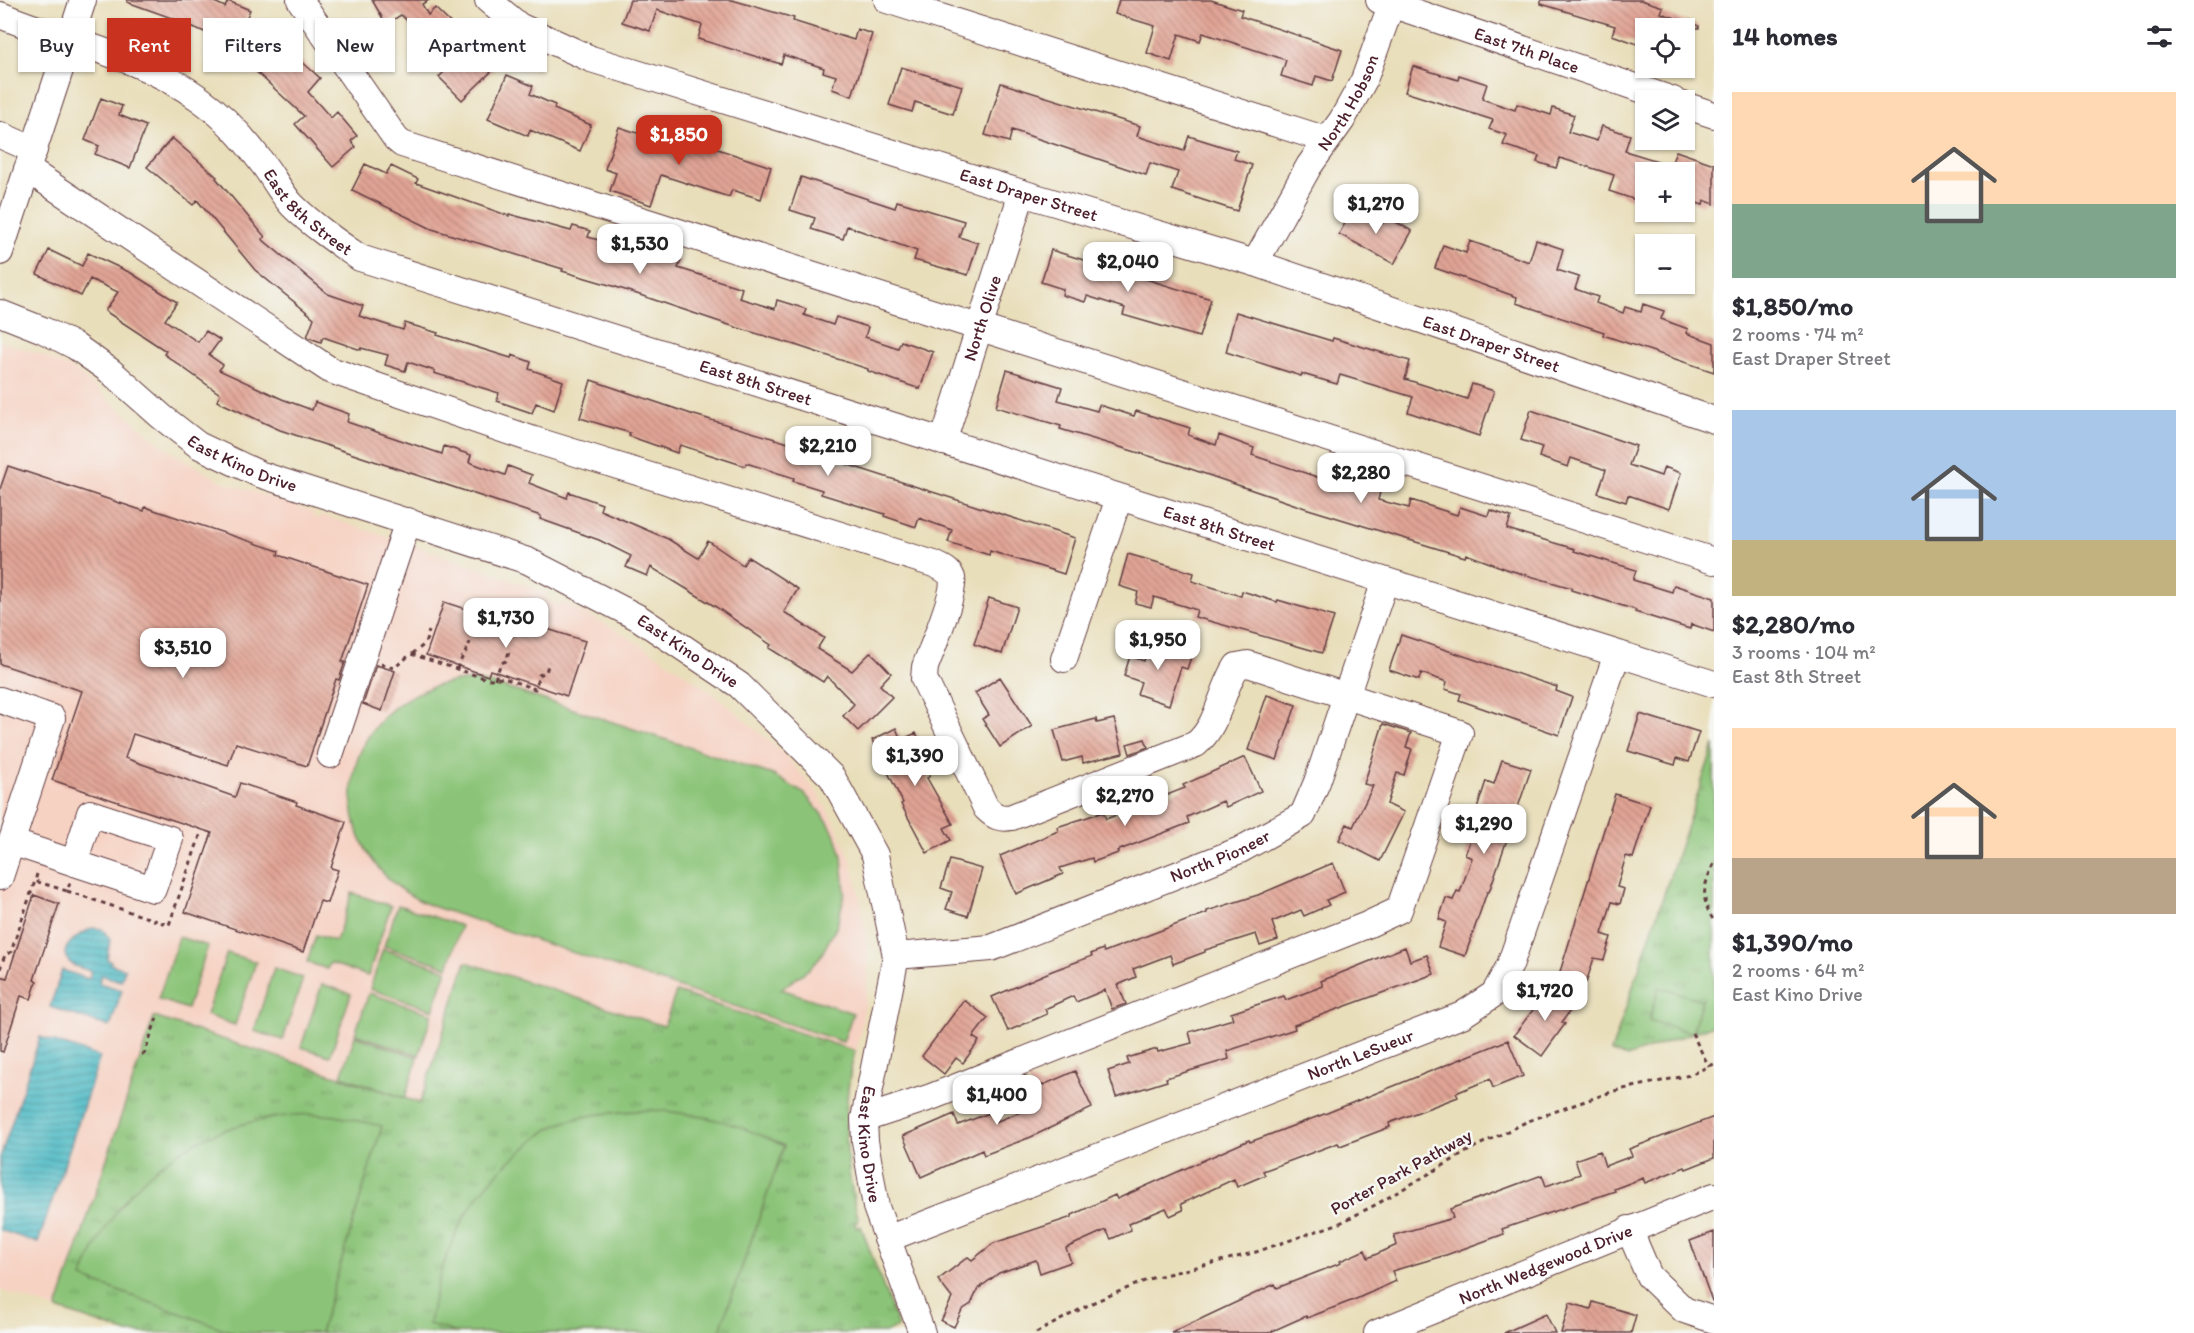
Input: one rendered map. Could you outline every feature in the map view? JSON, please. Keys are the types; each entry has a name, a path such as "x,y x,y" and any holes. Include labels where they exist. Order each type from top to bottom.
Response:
{"street":[{"path":"77,18 83,0"},
{"path":"300,0 396,139 402,144 1714,561"},
{"name":"East Draper Street","path":"488,0 519,26 591,58 1022,193 1256,263 1714,420"},
{"path":"887,0 1327,140"},
{"name":"North Hobson","path":"1256,263 1309,165 1342,120 1364,80 1388,1"},
{"name":"East 7th Place","path":"1388,1 1643,90"},
{"name":"East 8th Street","path":"0,15 18,21"},
{"name":"East 8th Street","path":"95,48 166,76 202,100 233,129 262,163 291,204 360,258 1714,684"},
{"path":"0,252 59,72"},
{"path":"1695,109 1714,115"},
{"path":"0,135 30,159 330,370 531,439 934,564 946,570 952,578 951,592 925,667 924,679 986,808 1001,819 1012,817 1196,744 1209,729 1231,675 1237,666 1248,664 1460,733 1399,909 1368,925 1050,1051 931,1097 864,1119"},
{"name":"North Olive","path":"943,442 1022,193"},
{"name":"East Kino Drive","path":"0,313 75,346 110,370 162,417 198,445 259,474 528,561 639,618 739,685 832,777 876,855 896,956 864,1119 865,1141 876,1207 922,1333"},
{"path":"1064,659 1119,498"},
{"path":"330,754 408,521"},
{"name":"North Pioneer","path":"896,956 991,948 1240,850 1303,815 1317,782 1385,581"},
{"name":"North LeSueur","path":"887,1239 1462,1015 1494,994 1510,965 1617,654"},
{"path":"0,700 52,718 0,877"},
{"path":"11,842 74,863"},
{"name":"North Wedgewood Drive","path":"1377,1333 1714,1196"},
{"path":"1629,1229 1649,1276 1684,1310 1714,1320"}],"path":[{"path":"363,657 394,668 425,644 429,631"},
{"path":"458,669 461,657 470,642"},
{"path":"495,679 501,663 506,661 509,652"},
{"path":"412,654 487,679 504,678 535,689 539,675 546,672 549,662"},
{"path":"1714,864 1705,883 1708,911 1714,921"},
{"path":"0,969 5,955 11,952 35,881"},
{"path":"142,1054 144,1054 157,1018"},
{"path":"1692,1033 1709,1067"},
{"name":"Porter Park Pathway","path":"1036,1333 1094,1302 1152,1278 1253,1253 1340,1222 1377,1204 1475,1147 1528,1122 1614,1091 1689,1075 1714,1064"}],"shaded area":[{"path":"0,341 40,354 76,371 173,453 221,481 314,512 313,517 320,519 321,515 486,570 547,594 545,599 560,606 562,602 607,625 656,654 718,697 785,755 815,790 833,819 851,860 862,907 868,979 863,1018 849,1086 846,1149 849,1176 859,1221 855,1222 857,1228 861,1226 898,1327 885,1333 128,1333 0,1290"}],"green space":[{"path":"457,681 493,684 570,708 773,775 805,794 828,822 837,839 842,856 845,892 837,926 820,957 809,969 781,989 853,1013 843,1042 429,905 392,882 367,851 354,817 353,781 363,747 384,717 415,694"},
{"path":"1714,745 1714,1025 1627,1057 1611,1052"},
{"path":"352,893 391,906 368,976 330,963 327,969 307,962 316,935 336,941"},
{"path":"398,905 461,926 448,967 384,946"},
{"path":"179,937 208,946 187,1009 158,999"},
{"path":"383,949 447,970 433,1010 370,989"},
{"path":"227,953 256,962 235,1025 206,1015"},
{"path":"466,962 664,1026 676,992 855,1051 848,1093 846,1136 850,1179 859,1221 855,1222 857,1228 861,1226 898,1327 885,1333 128,1333 57,1309 154,1017 420,1103"},
{"path":"274,968 303,978 283,1040 254,1031"},
{"path":"322,984 351,994 330,1056 301,1047"},
{"path":"1659,987 1702,1000 1692,1033 1649,1020"},
{"path":"369,993 432,1014 419,1055 355,1034"},
{"path":"355,1036 418,1057 405,1098 341,1076"},
{"path":"652,1110 688,1114 720,1121 751,1131 784,1146 719,1333 457,1333 429,1324 441,1273 459,1227 471,1206 503,1167 545,1132 564,1122 601,1114"},
{"path":"313,1114 336,1116 382,1126 320,1333 235,1333 82,1278 99,1241 119,1208 143,1181 170,1158 201,1140 235,1126 273,1118"}],"water":[{"path":"93,928 102,929 110,939 107,960 111,961 110,964 125,969 121,981 101,975 99,983 122,990 110,1027 50,1007 62,970 89,979 91,971 73,965 65,954 70,943"},
{"path":"40,1037 100,1057 38,1243 0,1230 0,1158"}],"building":[{"path":"127,0 210,0 225,7 228,1 250,10 246,18 203,18 203,31 191,26 191,18 172,18 127,2"},
{"path":"372,0 429,0 422,4 428,15 435,8 445,18 407,18 407,21 401,15 395,19 382,18"},
{"path":"630,0 732,0 794,18 793,21 854,40 857,29 872,34 852,96 832,89 836,76 823,72 824,68 784,55 781,64 698,39 702,25 657,10 650,31 622,22"},
{"path":"1119,0 1211,0 1242,10 1240,16 1342,50 1332,81 1316,76 1313,86 1281,76 1286,60 1203,33 1200,41 1179,34 1171,61 1147,53 1155,26 1115,14"},
{"path":"1541,0 1641,0 1663,7 1661,13 1676,18 1635,18 1635,43 1612,35 1615,26 1541,4"},
{"path":"303,63 320,78 308,92 331,118 337,112 357,136 351,141 356,147 333,167 295,124 304,116 256,72 303,72"},
{"path":"1413,66 1458,80 1459,75 1487,84 1482,99 1515,110 1517,104 1551,115 1553,108 1574,115 1568,132 1597,141 1602,126 1630,135 1625,151 1661,162 1635,162 1635,200 1609,191 1614,175 1560,158 1556,168 1537,162 1539,156 1503,145 1507,135 1489,129 1493,120 1405,92"},
{"path":"901,67 962,86 953,114 915,102 912,112 889,105"},
{"path":"444,72 491,72 462,100 439,77"},
{"path":"507,75 533,86 530,94 555,105 554,109 591,125 580,151 530,130 528,136 488,119"},
{"path":"1001,83 1140,126 1137,136 1184,151 1189,136 1237,151 1234,159 1252,165 1237,211 1172,190 1178,172 1150,163 1146,175 1012,130 1009,142 985,135"},
{"path":"101,98 122,106 119,115 146,126 130,168 95,154 99,146 85,140"},
{"path":"619,127 650,137 653,127 771,167 761,199 732,190 729,197 661,175 651,205 610,191 616,173 605,169"},
{"path":"172,138 217,177 265,237 262,239 328,294 363,306 359,316 403,330 405,323 511,358 512,355 531,362 529,369 563,381 554,410 536,403 532,413 497,401 499,393 434,373 435,371 408,362 405,371 385,365 388,355 361,348 361,350 323,337 321,342 307,337 314,318 255,270 197,200 193,205 147,167"},
{"path":"1676,151 1714,164 1714,204 1704,200 1703,205 1695,202 1695,162 1672,162"},
{"path":"365,164 386,174 391,166 418,179 416,183 509,216 509,214 571,231 573,226 590,231 588,237 623,247 627,234 645,240 642,248 681,261 678,268 742,288 739,298 775,309 777,300 806,309 804,315 833,325 836,317 868,327 865,337 898,348 901,341 933,352 920,389 795,345 432,229 352,190"},
{"path":"801,177 895,208 897,201 964,221 959,237 978,243 968,275 914,260 917,251 847,226 843,239 811,229 815,218 790,210"},
{"path":"1354,207 1383,223 1387,217 1412,231 1394,264 1339,234"},
{"path":"1536,240 1563,249 1557,270 1579,277 1575,289 1598,297 1596,303 1623,313 1625,307 1641,312 1643,304 1664,311 1661,319 1688,329 1686,333 1714,343 1714,372 1516,303 1517,297 1435,268 1443,245 1466,253 1470,241 1529,262"},
{"path":"49,250 82,266 88,253 131,273 177,302 165,320 198,342 206,331 220,340 209,355 223,365 219,370 282,399 312,410 315,402 349,414 347,422 442,454 444,446 471,455 469,462 505,475 508,466 532,475 529,483 567,498 569,492 602,504 600,510 668,539 698,558 708,541 743,565 748,557 798,589 784,612 824,638 817,649 852,671 871,652 891,673 880,685 892,697 858,731 843,716 854,704 827,676 823,682 769,648 771,645 716,607 651,567 647,576 626,567 631,556 599,540 540,519 541,516 280,430 217,401 220,394 164,354 166,351 105,311 118,292 90,279 81,296 37,274"},
{"path":"1051,250 1211,299 1199,337 1123,315 1125,308 1087,296 1085,302 1062,295 1063,289 1041,282"},
{"path":"1236,312 1332,341 1333,338 1410,361 1405,379 1467,399 1472,384 1494,391 1479,436 1408,412 1413,397 1340,375 1337,384 1302,374 1301,376 1226,352"},
{"path":"1007,370 1062,387 1058,400 1097,411 1099,405 1134,416 1136,411 1190,428 1188,435 1216,445 1219,435 1254,448 1252,455 1320,478 1323,470 1381,488 1378,500 1409,508 1411,500 1457,515 1460,507 1488,516 1490,510 1511,517 1507,529 1636,570 1633,580 1672,592 1674,585 1714,598 1714,632 1691,624 1690,629 1635,612 1636,610 1571,590 1572,588 1509,570 1466,554 1465,557 1305,508 1179,465 1060,429 1061,426 996,407"},
{"path":"591,380 691,414 822,453 821,456 1075,538 1064,574 990,551 989,555 948,542 952,530 919,518 916,527 884,516 885,514 821,494 822,490 793,481 794,478 746,463 745,466 680,445 677,453 629,436 630,433 580,418"},
{"path":"1531,410 1636,446 1629,465 1661,476 1664,467 1681,473 1669,509 1628,495 1626,502 1598,493 1606,470 1571,458 1568,467 1539,457 1542,447 1521,440"},
{"path":"8,466 144,511 145,507 279,551 278,555 368,585 342,662 345,662 339,680 336,679 307,766 236,743 228,765 133,734 125,758 235,797 240,783 297,802 296,805 346,822 331,868 338,870 327,903 320,901 303,952 185,912 212,833 52,780 82,691 0,664 0,489"},
{"path":"1128,554 1194,573 1192,581 1241,596 1242,591 1334,617 1322,653 1195,617 1197,610 1154,597 1151,607 1135,603 1138,592 1119,586"},
{"path":"989,598 1017,607 1002,654 974,644"},
{"path":"444,602 520,627 522,621 585,641 567,696 490,670 488,676 426,655"},
{"path":"1401,635 1557,687 1556,691 1572,697 1559,735 1459,700 1461,694 1445,689 1447,682 1421,673 1419,680 1389,670"},
{"path":"1151,641 1192,654 1187,669 1181,667 1169,705 1137,694 1141,682 1124,676 1130,656 1144,661"},
{"path":"376,665 395,671 382,711 363,704"},
{"path":"1000,677 1032,726 1000,747 982,719 989,715 975,693"},
{"path":"1267,695 1296,705 1277,760 1248,750"},
{"path":"1640,714 1699,732 1689,762 1677,758 1675,765 1628,751"},
{"path":"1096,719 1097,723 1114,719 1123,753 1083,763 1082,757 1063,762 1054,730"},
{"path":"1383,724 1411,733 1406,747 1412,749 1404,775 1397,773 1387,804 1404,812 1380,861 1339,840 1347,824 1353,827 1373,786 1364,784"},
{"path":"896,728 901,740 916,733 928,758 922,761 930,776 927,778 953,824 944,828 951,840 927,853 901,804 903,803 872,740"},
{"path":"1145,739 1148,747 1130,754 1127,744"},
{"path":"1245,757 1261,791 1226,807 1223,801 1187,817 1189,823 1117,851 1118,853 1093,862 1092,858 1060,868 1063,874 1016,894 1000,856 1058,831 1057,827 1103,812 1106,819 1185,788 1183,785"},
{"path":"1502,760 1531,769 1465,956 1438,947 1446,922 1439,919 1446,898 1453,900 1457,891 1460,892 1472,858 1465,855 1479,814 1476,812 1486,781 1494,784"},
{"path":"1615,794 1650,805 1633,858 1626,856 1617,887 1624,889 1620,904 1612,902 1602,934 1611,937 1604,960 1594,958 1586,983 1559,975"},
{"path":"950,860 982,869 968,916 946,909 952,892 941,888"},
{"path":"1333,863 1345,892 1326,900 1329,905 1304,916 1301,910 1272,922 1278,940 1260,946 1256,934 1205,950 1205,952 1173,964 1170,955 1133,969 1136,977 1118,985 1126,1004 1112,1009 1105,990 1076,1002 1073,996 1045,1009 1047,1014 1008,1031 992,997 1092,956 1091,954 1103,949 1104,952 1207,913 1207,911 1258,895"},
{"path":"34,895 59,904 34,980 37,981 31,999 21,996 3,1052 0,1051 0,976 7,978"},
{"path":"1405,947 1410,961 1427,955 1434,974 1294,1025 1295,1029 1227,1051 1229,1059 1166,1078 1167,1081 1116,1097 1108,1071 1129,1064 1127,1058 1157,1049 1158,1052 1192,1043 1189,1032 1233,1019 1231,1013 1284,996 1286,1000 1323,986 1321,981"},
{"path":"1550,987 1574,1005 1562,1022 1565,1024 1542,1056 1514,1035"},
{"path":"964,1000 988,1018 973,1037 979,1041 963,1063 956,1058 944,1074 922,1056"},
{"path":"1508,1040 1523,1076 1493,1088 1490,1079 1456,1093 1458,1097 1389,1123 1390,1127 1340,1146 1338,1143 1263,1171 1265,1175 1237,1187 1234,1179 1181,1204 1183,1210 1170,1216 1166,1208 1128,1224 1131,1230 1111,1239 1106,1230 1066,1248 1071,1262 1040,1273 1036,1260 999,1273 978,1289 971,1304 962,1310 954,1327 941,1321 952,1298 938,1280 968,1257 972,1260 994,1243 1072,1217 1115,1195 1117,1199 1249,1140 1250,1142 1327,1113"},
{"path":"1075,1071 1092,1108 1031,1137 984,1155 982,1150 921,1177 903,1136 954,1114 958,1125 992,1112 995,1122 1038,1105 1025,1076 1041,1086"},
{"path":"1714,1117 1714,1158 1645,1183 1643,1178 1614,1189 1615,1191 1502,1229 1504,1234 1392,1271 1396,1281 1268,1333 1171,1333 1275,1284 1277,1288 1341,1263 1340,1261 1365,1250 1368,1258 1397,1245 1394,1235 1453,1218 1450,1209 1542,1175 1546,1186 1580,1174 1575,1160 1600,1151 1605,1166 1632,1156 1629,1149"},
{"path":"1714,1232 1714,1300 1712,1301 1690,1241"},
{"path":"1593,1302 1636,1315 1631,1333 1561,1333 1570,1303 1591,1309"},
{"path":"1546,1314 1555,1333 1504,1333"}]}
